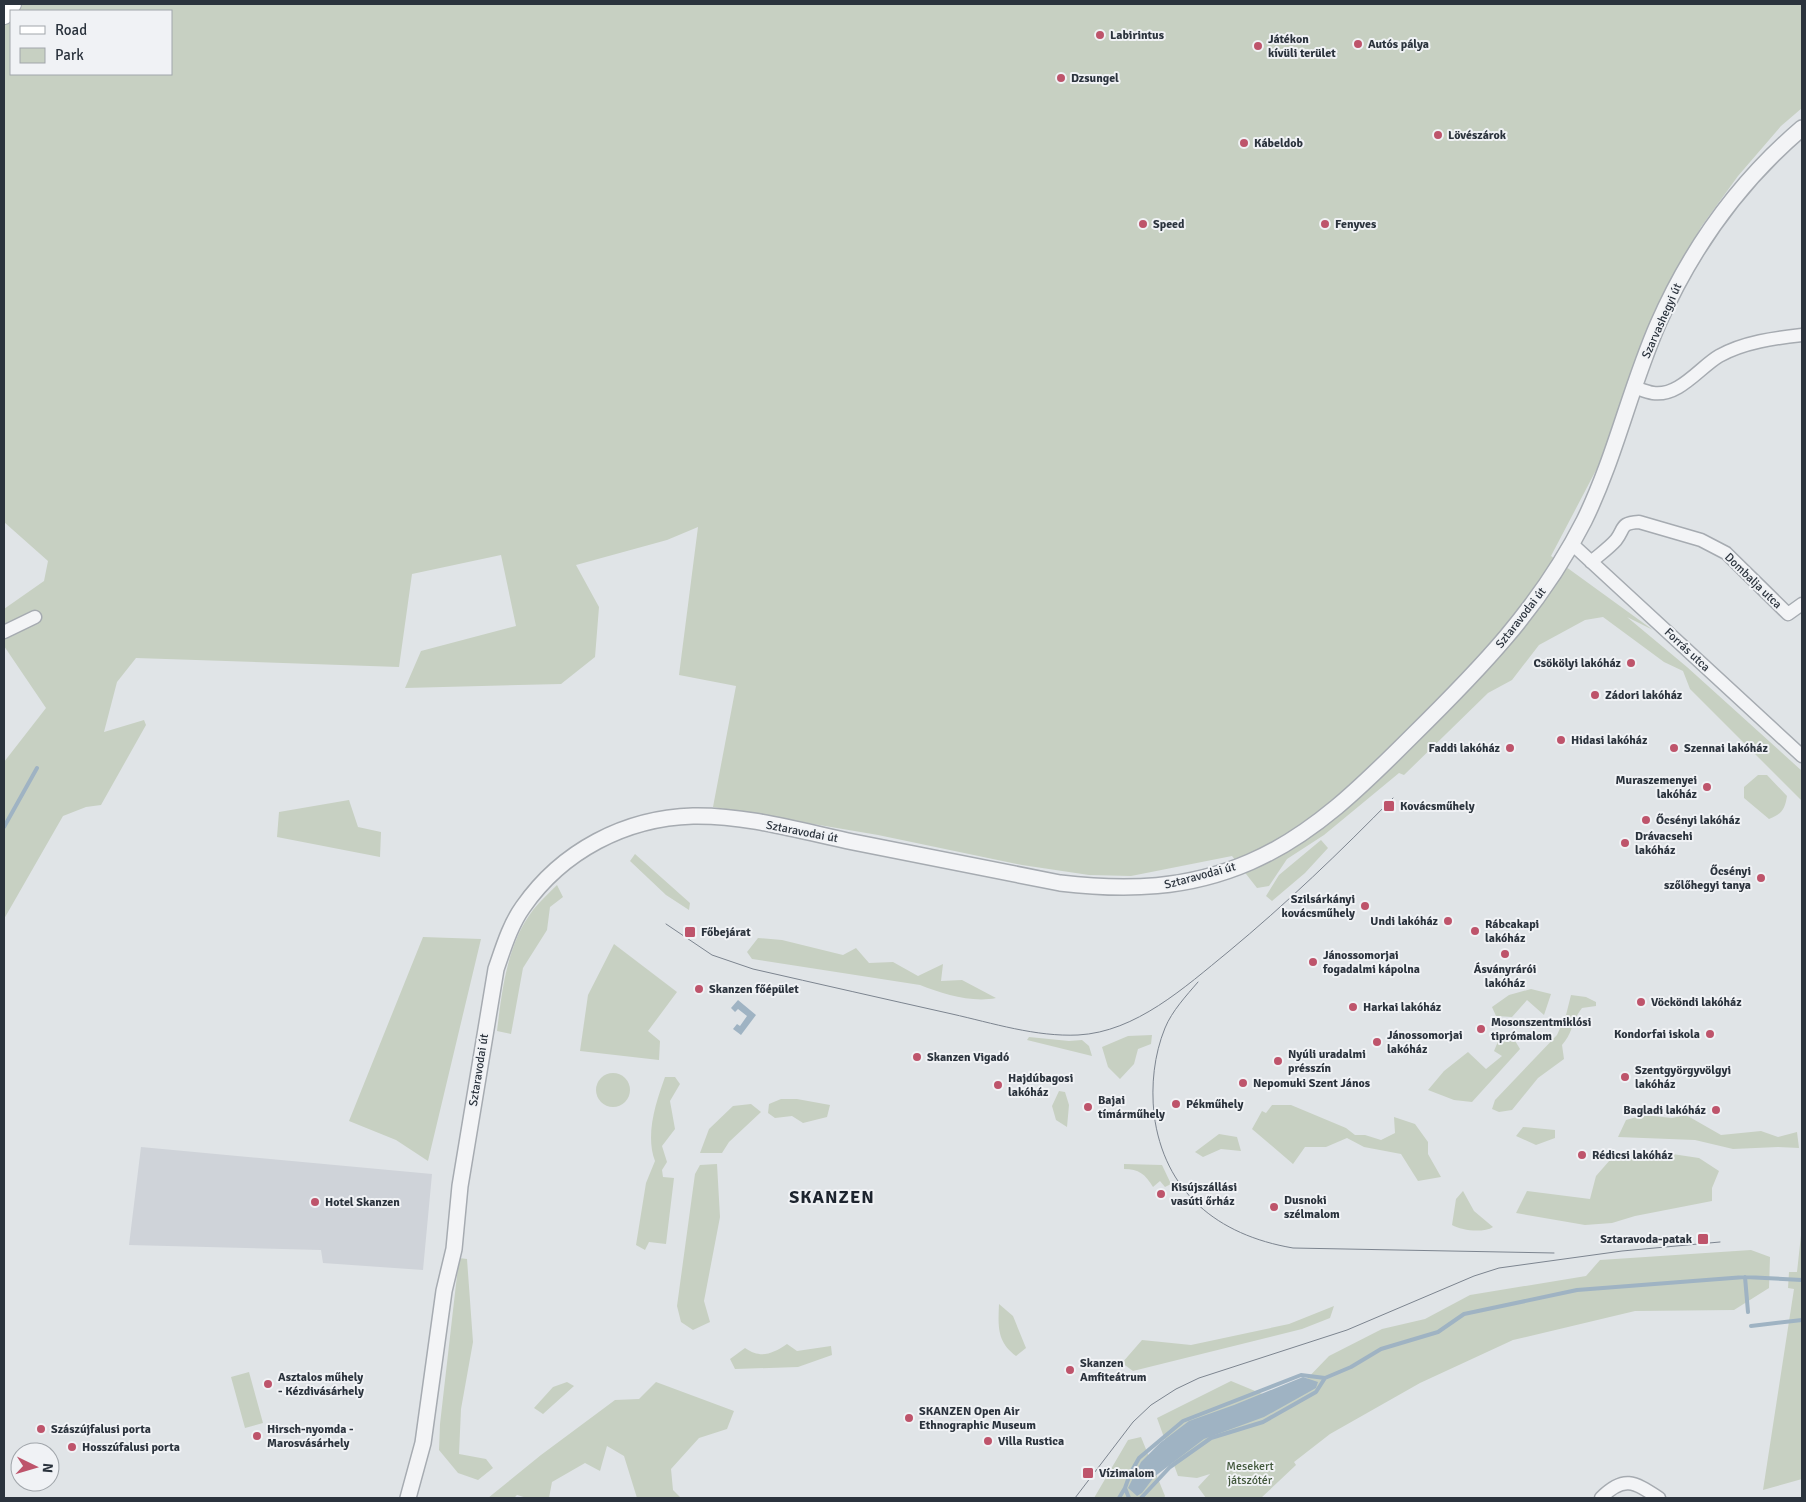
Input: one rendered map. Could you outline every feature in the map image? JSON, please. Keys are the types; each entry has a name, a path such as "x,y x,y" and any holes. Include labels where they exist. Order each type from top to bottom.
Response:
{"main road":[{"path":"4,15 12,4"}],"street":[{"name":"Szarvashegyi út","path":"1572,544 1592,503 1659,323 1708,231 1746,184 1802,128"},
{"path":"1634,387 1654,393 1665,392 1684,383 1720,356 1749,344 1802,336"},
{"name":"Dombalja utca","path":"1591,562 1617,539 1621,528 1628,522 1639,522 1701,540 1726,554 1788,614 1802,604"},
{"name":"Forrás utca","path":"1572,544 1802,756"},
{"name":"Sztaravodai út","path":"408,1498 423,1443 444,1291 454,1249 460,1186 496,970 506,942 522,908 538,888 575,854 623,828 652,821 693,816 771,825 1060,883 1097,888 1155,887 1211,876 1250,862 1278,849 1321,819 1357,789 1498,649 1537,599 1572,544"},
{"path":"4,632 35,617"},
{"path":"1601,1498 1611,1488 1621,1482 1636,1484 1659,1498"}],"shaded area":[{"path":"141,1147 432,1174 423,1270 323,1263 321,1250 129,1245"}],"green space":[{"path":"4,4 1802,4 1802,108 1781,126 1738,176 1701,227 1652,321 1604,455 1551,556 1653,630 1627,617 1687,667 1802,771 1802,801 1690,689 1683,671 1664,662 1603,617 1585,620 1539,645 1512,680 1488,693 1404,775 1399,773 1324,835 1287,859 1269,886 1257,888 1232,856 1131,876 1089,875 1022,865 878,835 713,807 736,686 679,675 698,527 667,540 576,565 599,607 595,657 561,684 405,688 421,651 516,626 501,555 412,574 399,667 136,658 117,682 104,732 144,720 146,725 101,805 86,807 63,816 4,919 4,762 46,708 4,646 4,609 44,581 48,561 4,522"},
{"path":"1758,775 1767,775 1787,796 1782,810 1769,819 1744,798 1744,787"},
{"path":"349,800 358,827 381,832 380,857 277,837 279,812"},
{"path":"1321,840 1328,848 1305,873 1272,901 1266,896 1279,875"},
{"path":"635,854 690,903 689,910 666,895 630,861"},
{"path":"557,885 563,897 550,907 547,930 523,968 511,1034 497,1031 507,968 517,937 533,910"},
{"path":"423,937 481,939 428,1161 396,1140 349,1121"},
{"path":"758,938 782,940 843,955 856,948 869,963 893,962 918,976 943,964 941,981 962,980 996,998 967,998 920,985 752,959 747,952"},
{"path":"614,944 677,992 648,1031 660,1041 659,1060 580,1051 588,995"},
{"path":"1531,989 1551,994 1544,1015 1527,1000 1512,1017 1496,1016 1492,1007 1509,995"},
{"path":"1571,995 1586,997 1596,1002 1596,1006 1582,1008 1578,1013 1569,1035 1562,1045 1564,1059 1538,1078 1512,1110 1499,1112 1492,1109 1495,1100 1557,1035 1566,1015"},
{"path":"1152,1035 1151,1044 1138,1049 1134,1064 1120,1079 1108,1067 1102,1047 1128,1036"},
{"path":"1029,1037 1069,1041 1082,1040 1089,1046 1092,1056 1027,1040"},
{"path":"1499,1039 1514,1039 1520,1049 1472,1102 1454,1100 1428,1090 1444,1071 1468,1052 1486,1069 1502,1056 1494,1051"},
{"path":"613,1073 620,1074 625,1078 629,1083 629,1097 625,1102 620,1106 613,1107 606,1106 601,1102 597,1097 596,1090 597,1083 601,1078 606,1074"},
{"path":"665,1077 675,1077 680,1084 670,1101 675,1129 662,1146 667,1162 662,1170 663,1177 674,1178 666,1244 649,1242 645,1250 636,1245 646,1183 655,1161 652,1151 651,1130 658,1097"},
{"path":"1059,1091 1065,1092 1069,1105 1067,1127 1056,1120 1052,1106"},
{"path":"781,1099 797,1099 830,1105 827,1117 803,1123 792,1116 775,1118 768,1113 769,1104"},
{"path":"751,1104 761,1112 729,1142 722,1153 700,1153 709,1129 733,1106"},
{"path":"1272,1105 1291,1105 1346,1128 1355,1135 1365,1135 1381,1140 1395,1133 1394,1117 1415,1124 1428,1142 1428,1154 1441,1177 1418,1181 1401,1154 1364,1147 1347,1138 1326,1147 1305,1147 1293,1164 1252,1129 1262,1111 1266,1113"},
{"path":"1644,1115 1672,1118 1686,1115 1721,1135 1761,1131 1778,1137 1797,1132 1799,1148 1733,1149 1695,1140 1618,1137 1626,1120"},
{"path":"1523,1127 1555,1130 1555,1138 1536,1145 1516,1136"},
{"path":"1219,1134 1237,1137 1241,1151 1221,1149 1203,1157 1195,1152"},
{"path":"1617,1152 1659,1152 1699,1158 1719,1171 1712,1188 1712,1201 1635,1216 1612,1223 1585,1225 1516,1213 1527,1191 1590,1199 1596,1176"},
{"path":"717,1164 720,1217 704,1301 710,1322 693,1330 681,1322 677,1306 695,1174 700,1165"},
{"path":"1124,1164 1162,1165 1171,1184 1165,1187 1160,1181 1153,1187 1141,1173 1124,1169"},
{"path":"1463,1191 1474,1211 1493,1227 1484,1230 1473,1230 1461,1229 1452,1225 1456,1199"},
{"path":"1802,1226 1802,1479 1763,1490 1794,1289 1788,1288 1789,1272 1797,1272"},
{"name":"Mesekert játszótér","path":"1751,1250 1770,1257 1769,1288 1734,1310 1635,1311 1513,1340 1420,1383 1330,1434 1294,1462 1296,1465 1261,1498 1206,1498 1198,1487 1210,1474 1197,1478 1178,1476 1157,1418 1231,1381 1272,1398 1301,1385 1329,1356 1382,1329 1425,1319 1470,1295 1586,1276 1600,1260"},
{"path":"459,1258 467,1259 473,1342 461,1409 459,1454 486,1459 493,1468 478,1480 458,1473 439,1450 440,1424"},
{"path":"999,1304 1013,1316 1026,1348 1016,1356 1005,1345 1000,1333"},
{"path":"1334,1306 1330,1318 1302,1329 1133,1371 1122,1363 1142,1340 1191,1345 1289,1324"},
{"path":"787,1344 797,1351 831,1346 832,1355 798,1367 735,1369 730,1359 745,1348 756,1353 766,1354"},
{"path":"249,1372 263,1423 245,1428 231,1377"},
{"path":"567,1382 574,1386 543,1414 534,1408 553,1387"},
{"path":"656,1382 734,1411 727,1429 699,1438 671,1469 673,1490 681,1498 637,1498 624,1456 607,1446 600,1471 585,1463 552,1482 549,1498 527,1498 517,1495 514,1498 488,1498 541,1455 615,1400 639,1399"},
{"path":"1141,1437 1165,1496 1164,1498 1094,1498 1128,1440"}],"water":[{"path":"738,1000 756,1015 741,1035 733,1029 737,1024 740,1026 747,1016 738,1009 735,1012 731,1008"},
{"path":"1303,1377 1318,1382 1316,1388 1264,1417 1204,1439 1154,1477 1142,1493 1137,1496 1128,1488 1141,1462 1160,1443 1189,1421"}],"waterway":[{"path":"4,827 37,768"},
{"path":"1745,1277 1748,1312"},
{"name":"Sztaravoda-patak","path":"1141,1498 1170,1467 1211,1438 1263,1422 1316,1392 1325,1378 1351,1367 1381,1349 1438,1332 1464,1314 1577,1290 1745,1277 1802,1280"},
{"path":"1751,1326 1802,1320"},
{"path":"1125,1488 1139,1458 1183,1421 1301,1375 1325,1378"},
{"name":"Sztaravoda-patak","path":"1119,1498 1125,1488 1129,1498"}],"tram line":[{"path":"666,924 712,955 753,969 1030,1032 1062,1035 1099,1032 1120,1026 1140,1017 1159,1006 1195,979 1250,934 1292,896 1393,798"},
{"path":"1198,982 1171,1016 1161,1038 1154,1070 1154,1114 1160,1142 1169,1166 1182,1187 1199,1205 1218,1220 1241,1233 1266,1242 1293,1248 1554,1253"},
{"path":"1075,1498 1133,1422 1151,1405 1176,1389 1199,1378 1347,1330 1474,1276 1499,1268 1622,1251 1720,1242"}],"place":[{"name":"Labirintus","path":"1100,35"},
{"name":"Autós pálya","path":"1358,44"},
{"name":"Játékon kívüli terület","path":"1258,46"},
{"name":"Dzsungel","path":"1061,78"},
{"name":"Lövészárok","path":"1438,135"},
{"name":"Kábeldob","path":"1244,143"},
{"name":"Speed","path":"1143,224"},
{"name":"Fenyves","path":"1325,224"},
{"name":"Csökölyi lakóház","path":"1631,663"},
{"name":"Zádori lakóház","path":"1595,695"},
{"name":"Hidasi lakóház","path":"1561,740"},
{"name":"Faddi lakóház","path":"1510,748"},
{"name":"Szennai lakóház","path":"1674,748"},
{"name":"Muraszemenyei lakóház","path":"1707,787"},
{"name":"Kovácsműhely","path":"1389,806"},
{"name":"Őcsényi lakóház","path":"1646,820"},
{"name":"Drávacsehi lakóház","path":"1625,843"},
{"name":"Őcsényi szőlőhegyi tanya","path":"1761,878"},
{"name":"Szilsárkányi kovácsműhely","path":"1365,906"},
{"name":"Undi lakóház","path":"1448,921"},
{"name":"Rábcakapi lakóház","path":"1475,931"},
{"name":"Főbejárat","path":"690,932"},
{"name":"Ásványrárói lakóház","path":"1505,954"},
{"name":"Jánossomorjai fogadalmi kápolna","path":"1313,962"},
{"name":"Skanzen főépület","path":"699,989"},
{"name":"Vöcköndi lakóház","path":"1641,1002"},
{"name":"Harkai lakóház","path":"1353,1007"},
{"name":"Mosonszentmiklósi tiprómalom","path":"1481,1029"},
{"name":"Kondorfai iskola","path":"1710,1034"},
{"name":"Jánossomorjai lakóház","path":"1377,1042"},
{"name":"Skanzen Vigadó","path":"917,1057"},
{"name":"Nyúli uradalmi présszín","path":"1278,1061"},
{"name":"Szentgyörgyvölgyi lakóház","path":"1625,1077"},
{"name":"Nepomuki Szent János","path":"1243,1083"},
{"name":"Hajdúbagosi lakóház","path":"998,1085"},
{"name":"Pékműhely","path":"1176,1104"},
{"name":"Bajai tímárműhely","path":"1088,1107"},
{"name":"Bagladi lakóház","path":"1716,1110"},
{"name":"Rédicsi lakóház","path":"1582,1155"},
{"name":"Kisújszállási vasúti őrház","path":"1161,1194"},
{"name":"Hotel Skanzen","path":"315,1202"},
{"name":"Dusnoki szélmalom","path":"1274,1207"},
{"name":"Sztaravoda-patak","path":"1703,1239"},
{"name":"Skanzen Amfiteátrum","path":"1070,1370"},
{"name":"Asztalos műhely - Kézdivásárhely","path":"268,1384"},
{"name":"SKANZEN Open Air Ethnographic Museum","path":"909,1418"},
{"name":"Szászújfalusi porta","path":"41,1429"},
{"name":"Hirsch-nyomda - Marosvásárhely","path":"257,1436"},
{"name":"Villa Rustica","path":"988,1441"},
{"name":"Hosszúfalusi porta","path":"72,1447"},
{"name":"Vízimalom","path":"1088,1473"}],"district":[{"name":"SKANZEN","path":"832,1197"}]}
